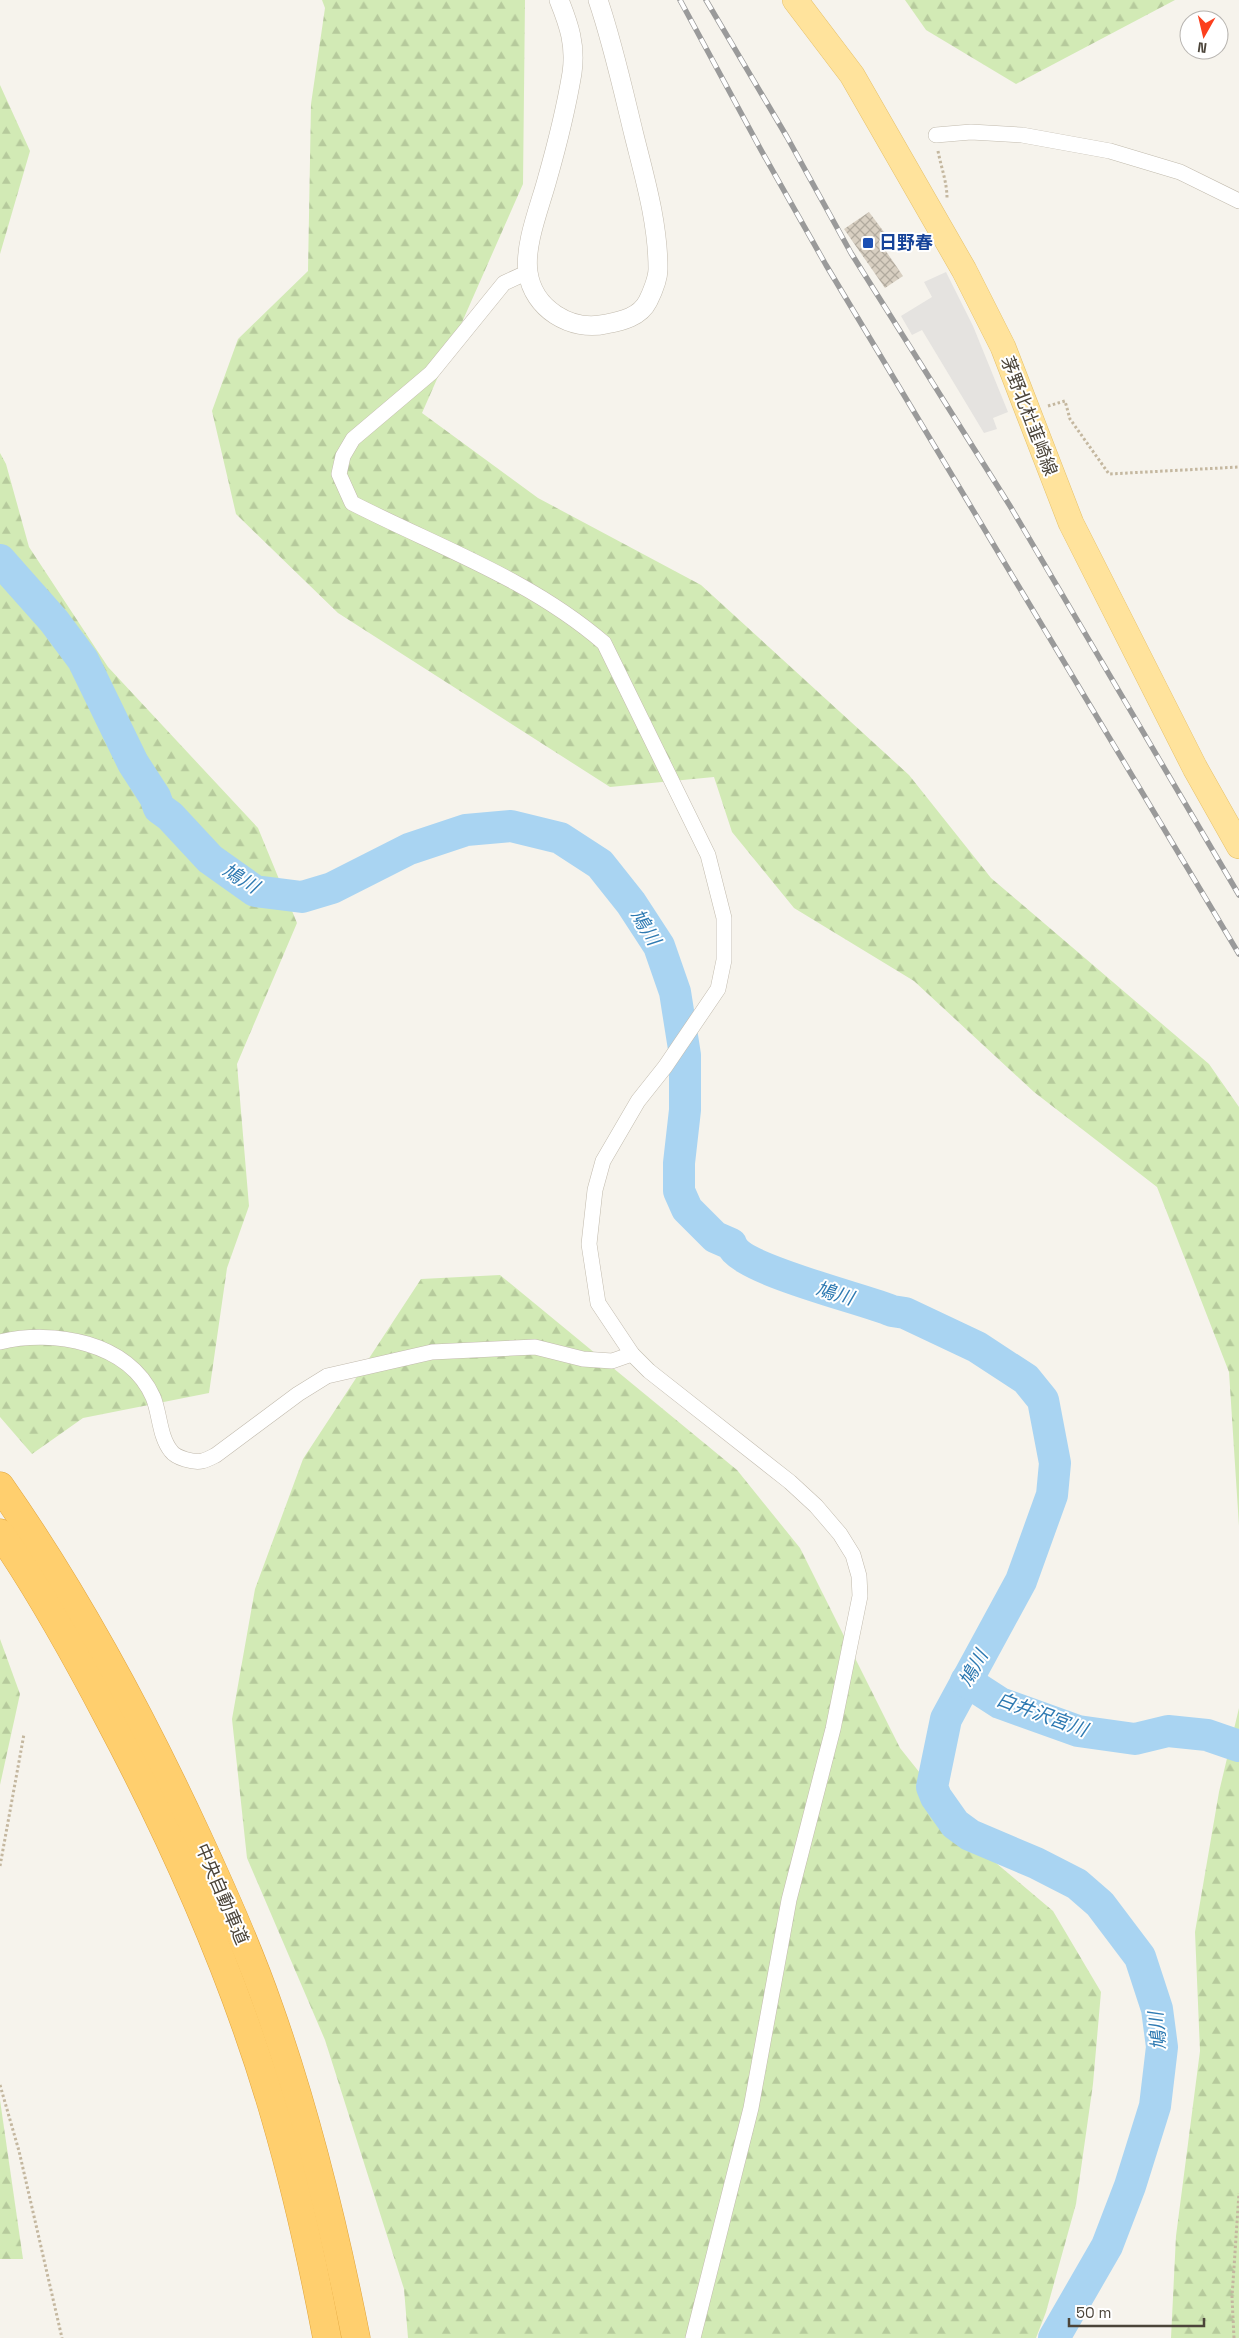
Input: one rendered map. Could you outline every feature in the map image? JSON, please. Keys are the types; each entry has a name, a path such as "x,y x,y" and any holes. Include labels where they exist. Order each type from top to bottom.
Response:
{"highway":[{"name":"中央自動車道","path":"0,1486 27,1525 62,1583 158,1752 223,1893 269,2007 301,2108 342,2267 356,2338"},
{"name":"中央自動車道","path":"0,1533 84,1671 134,1765 198,1902 242,2016 275,2116 314,2273 327,2338"}],"main road":[{"name":"茅野北杜韮崎線","path":"795,0 852,75 964,270 1003,347 1071,523 1195,768 1239,846"}],"street":[{"path":"559,0 572,34 572,72 528,252 528,272 538,300 559,318 578,325 600,325 629,319 647,303 658,272 656,233 649,194 610,35 598,0"},
{"path":"936,135 971,132 1022,135 1110,151 1180,172 1239,201"},
{"path":"528,272 504,283 432,373 353,439 343,456 339,474 352,503 460,553 523,587 578,622 604,644 708,855 724,918 724,960 718,989 638,1102 603,1161 595,1190 588,1244 598,1303 632,1354 667,1388 790,1482 816,1506 840,1534 853,1555 859,1576 860,1596 833,1729 789,1900 752,2108 693,2338"},
{"path":"0,1342 52,1337 96,1345 110,1352 145,1380 154,1398 164,1436 171,1452 186,1460 201,1462 216,1455 298,1394 327,1376 432,1352 535,1347 584,1359 612,1361 632,1354"}],"path":[{"path":"936,135 941,166 947,187 947,202"},
{"path":"1045,407 1065,401 1070,419 1109,474 1239,467"},
{"path":"0,1866 24,1734"},
{"path":"0,2084 19,2151 62,2338"},
{"path":"1234,2338 1232,2297 1239,2193"}],"green space":[{"path":"322,0 525,0 523,184 422,413 538,498 701,585 909,775 991,878 1209,1064 1239,1107 1239,1526 1229,1372 1157,1187 1034,1092 914,981 794,908 732,832 714,777 610,787 338,613 236,514 212,411 238,339 308,271 311,104 325,8"},
{"path":"905,0 1175,0 1016,84 926,30"},
{"path":"0,85 30,151 0,254"},
{"path":"0,453 6,464 29,547 108,667 258,828 297,923 237,1064 249,1206 227,1268 209,1393 83,1418 32,1454 0,1417"},
{"path":"500,1275 737,1470 800,1548 900,1748 983,1852 1053,1911 1101,1992 1093,2084 1076,2204 1046,2312 1036,2338 408,2338 404,2289 325,2040 247,1858 232,1719 255,1589 303,1459 421,1279"},
{"path":"0,1639 20,1694 0,1785"},
{"path":"1239,1708 1239,2338 1171,2338 1176,2236 1200,2051 1195,1932 1219,1792"},
{"path":"0,2100 23,2259 0,2259"}],"shaded area":[{"path":"946,272 973,326 1008,412 993,418 997,429 984,433 922,330 912,335 901,316 932,297 924,282"}],"building":[{"path":"869,212 887,236 879,241 903,276 885,288 844,229"}],"waterway":[{"name":"鳩川","path":"0,560 54,621 83,660 133,763 155,797 159,808 170,816 210,859 255,891 302,897 332,888 409,849 466,830 511,826 560,838 600,864 631,903 659,946 675,992 685,1055 685,1110 679,1163 679,1191 687,1209 715,1237 731,1244 739,1254 756,1264 805,1283 892,1311 905,1313 977,1347 1026,1379 1043,1400 1055,1463 1052,1495 1021,1581 946,1719 932,1787 936,1797 955,1824 970,1835 1036,1863 1077,1884 1100,1904 1140,1957 1157,2009 1162,2047 1155,2106 1130,2186 1107,2246 1054,2338"},
{"name":"白井沢宮川","path":"966,1681 1000,1703 1078,1731 1135,1739 1168,1731 1207,1735 1239,1746"}],"railway":[{"path":"680,0 826,265 1239,954"},
{"path":"706,0 787,137 851,253 1010,506 1239,895"}],"place":[{"name":"日野春","path":"868,243"}]}
